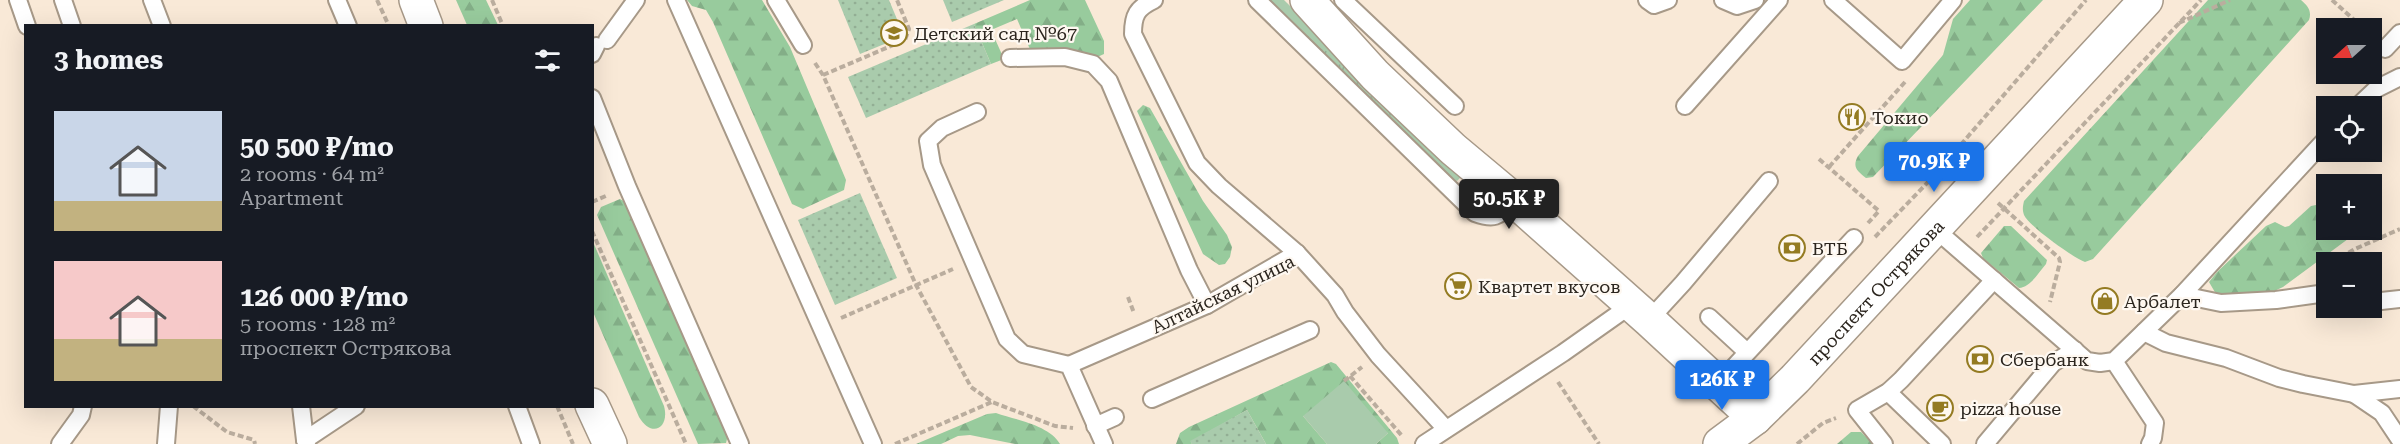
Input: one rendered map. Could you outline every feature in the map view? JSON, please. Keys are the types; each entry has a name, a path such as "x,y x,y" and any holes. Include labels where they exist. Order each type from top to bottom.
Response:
{"main road":[{"path":"416,0 425,24"},
{"path":"1307,0 1375,75 1453,149 1640,312 1755,418"},
{"name":"проспект Острякова","path":"1720,444 1755,418 1795,379 2146,0"},
{"path":"593,408 610,444"}],"lane":[{"path":"18,0 26,24"},
{"path":"63,0 71,24"},
{"path":"152,0 161,24"},
{"path":"337,0 347,24"},
{"path":"598,47 636,0"},
{"path":"676,0 873,444"},
{"path":"776,0 803,45"},
{"path":"1154,0 1141,6 1137,12 1133,19 1133,34 1197,163 1218,186 1297,253"},
{"path":"1257,0 1475,213 1489,218 1498,216 1514,200"},
{"path":"1343,0 1455,106"},
{"path":"1647,0 1654,5 1668,0"},
{"path":"1723,0 1737,6 1755,0"},
{"path":"1685,106 1779,0"},
{"path":"1833,0 1902,61 1953,0"},
{"path":"2385,49 2400,33"},
{"path":"1010,58 1065,57 1093,64 1109,81 1189,270 1207,305"},
{"path":"2369,96 2376,89 2400,77"},
{"path":"594,103 627,186 740,444"},
{"path":"977,112 942,128 928,141 932,165 1007,339 1023,354 1069,365 1104,444"},
{"path":"1935,229 2087,361 2100,363 2114,361 2182,296 2316,151"},
{"path":"1424,444 1546,364 1640,312 1683,283 1769,181"},
{"path":"1719,383 1747,352 1861,241"},
{"name":"Алтайская улица","path":"1069,365 1207,305 1297,253 1335,295 1378,355 1446,429"},
{"path":"1884,444 1857,410 1888,392 1994,280"},
{"path":"2182,296 2221,303 2276,300 2316,294"},
{"path":"2382,301 2400,299"},
{"path":"1709,317 1747,352"},
{"path":"1152,399 1310,330"},
{"path":"2144,333 2166,343 2226,358 2279,378 2354,394 2400,389"},
{"path":"1985,444 2053,363 2075,350"},
{"path":"2114,361 2155,423 2150,444"},
{"path":"1888,392 1942,444"},
{"path":"2354,394 2382,413 2400,440"},
{"path":"60,444 81,415 83,408"},
{"path":"166,444 169,408"},
{"path":"301,408 306,442 353,408"},
{"path":"518,408 531,444"},
{"path":"1095,426 1115,417"}],"path":[{"path":"377,0 388,24"},
{"path":"492,0 502,24"},
{"path":"823,75 905,40 909,29 897,0"},
{"path":"1861,241 1932,178 2086,0"},
{"path":"1963,252 2201,0"},
{"path":"2176,25 2230,0"},
{"path":"2332,0 2351,18"},
{"path":"803,45 823,75 916,285 966,380 978,394 992,402 1055,426 1078,429 1095,426"},
{"path":"1829,167 1885,104"},
{"path":"1819,159 1879,211 1874,216"},
{"path":"2017,220 2060,260 2044,324"},
{"path":"2351,252 2400,229"},
{"path":"594,236 686,444"},
{"path":"822,327 932,277"},
{"path":"1546,364 1599,444"},
{"path":"1344,381 1358,371"},
{"path":"1350,376 1409,444"},
{"path":"895,444 992,402"},
{"path":"196,408 227,432 254,440 255,444"},
{"path":"557,408 573,444"},
{"path":"1797,444 1823,423 1857,410"}],"green space":[{"path":"456,0 486,0 498,24 467,24"},
{"path":"687,0 762,0 790,47 846,180 844,190 803,209 792,204 713,22 706,10 692,6"},
{"path":"838,0 889,0 904,36 860,54"},
{"path":"943,0 1004,0 952,22"},
{"path":"1030,0 1085,0 1104,41 1104,54 1093,59 1032,54 1017,19 991,30 1004,59 991,64 974,24"},
{"path":"1269,0 1284,0 1462,176 1457,181 1453,179"},
{"path":"1970,0 2043,0 1873,177 1866,178 1856,168 1855,163 1858,156 1943,55 1953,19"},
{"path":"2208,0 2301,0 2309,9 2310,17 2093,259 2085,262 2034,227 2024,215 2024,201"},
{"path":"974,24 991,64 866,118 848,77"},
{"path":"1143,105 1150,108 1203,201 1227,235 1232,247 1230,257 1225,264 1219,265 1203,254 1137,111"},
{"path":"860,193 897,278 835,305 798,220"},
{"path":"620,199 627,203 728,435 726,443 698,444 597,215 601,207"},
{"path":"2316,205 2316,240 2347,240 2330,252 2316,252 2316,263 2283,287 2270,293 2216,294 2209,282 2266,226 2275,222 2285,227 2289,226 2311,206"},
{"path":"2004,226 2011,226 2047,260 2034,279 2023,287 2019,288 1983,258 1981,253"},
{"path":"594,244 664,406 664,420 658,428 649,427 639,417 594,314"},
{"path":"1331,362 1336,364 1397,438 1399,444 1376,444 1388,433 1303,416 1327,444 1266,444 1247,410 1191,442 1192,444 1176,444 1180,433 1189,427"},
{"path":"1344,381 1388,433 1376,444 1327,444 1303,416"},
{"path":"1247,410 1266,444 1192,444 1190,441"},
{"path":"996,413 1040,428 1048,432 1060,444 1015,444 970,435 958,436 941,444 916,444 987,414"},
{"path":"1851,432 1861,432 1873,444 1837,444"}],"place":[{"name":"Детский сад №67","path":"894,33"},
{"name":"Токио","path":"1852,117"},
{"name":"ВТБ","path":"1792,248"},
{"name":"Квартет вкусов","path":"1458,286"},
{"name":"Арбалет","path":"2105,301"},
{"name":"Сбербанк","path":"1980,359"},
{"name":"pizza house","path":"1940,408"}]}
